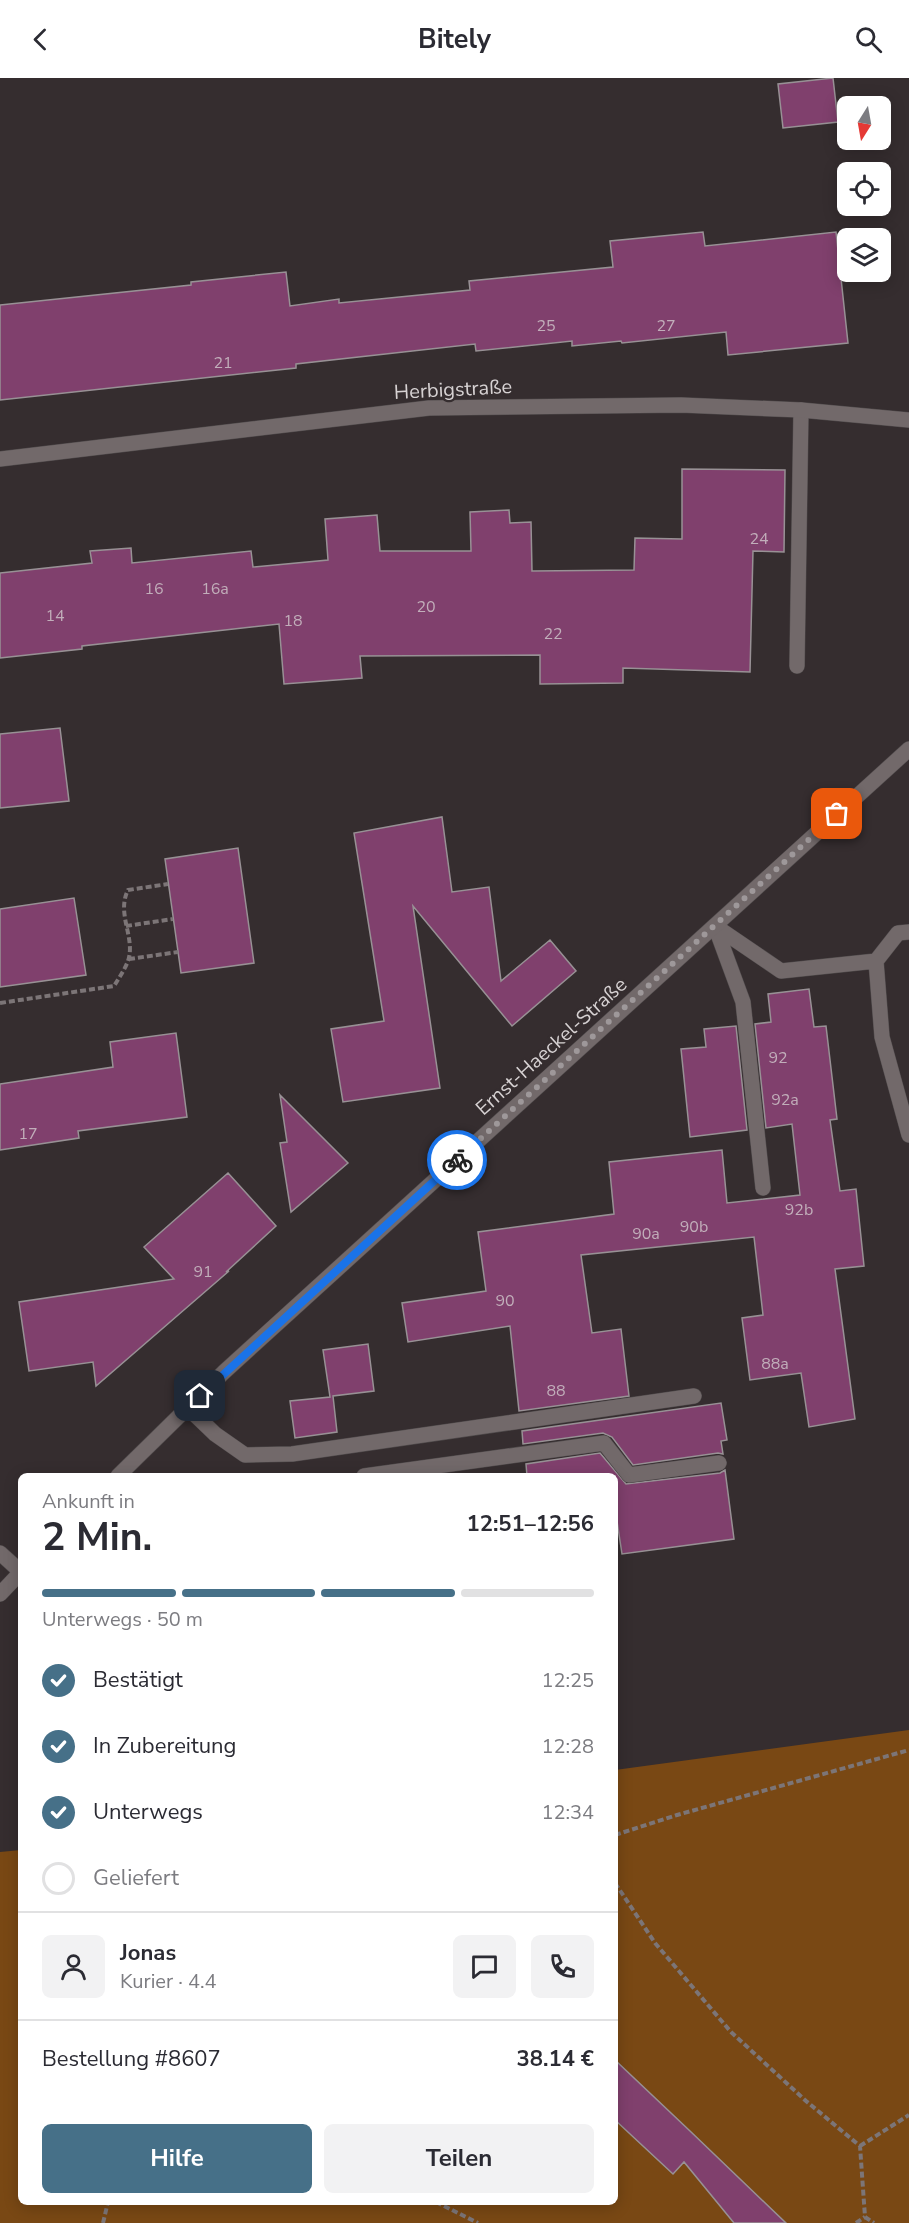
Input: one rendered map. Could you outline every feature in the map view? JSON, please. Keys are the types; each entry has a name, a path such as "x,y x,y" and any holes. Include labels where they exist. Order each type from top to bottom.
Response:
{"street":[{"name":"Herbigstraße","path":"0,459 429,408 681,405 801,410 909,420"},
{"path":"797,666 801,410"},
{"name":"Ernst-Haeckel-Straße","path":"121,1473 224,1372 909,749"},
{"path":"715,926 781,970 876,961"},
{"path":"715,926 743,1002 763,1188"},
{"path":"909,932 898,933 876,961 882,1037 909,1135"},
{"path":"188,1408 215,1434 245,1455 292,1454 694,1396"},
{"path":"386,1473 604,1443 629,1474 719,1463"},
{"path":"0,1553 18,1569"},
{"path":"0,1594 18,1575"}],"path":[{"path":"0,1003 114,986 129,959 122,902 128,890 168,884"},
{"path":"126,926 173,919"},
{"path":"129,959 178,952"},
{"path":"618,1834 677,1815 909,1750"},
{"path":"618,1888 655,1943 730,2032 860,2146 865,2217"},
{"path":"860,2146 909,2115"},
{"path":"103,2223 107,2205"},
{"path":"441,2205 478,2223"},
{"path":"856,2223 865,2217"},
{"path":"865,2217 874,2223"}],"shaded area":[{"path":"909,1730 909,2223 0,2223 0,1852 18,1850 18,2205 618,2205 618,1770"}],"building":[{"path":"833,78 837,122 783,128 778,84"},
{"path":"703,232 705,246 836,232 837,282 841,282 848,343 728,355 726,332 622,343 621,341 572,346 572,341 476,351 475,344 296,364 296,368 0,400 0,305 191,285 191,282 286,272 290,306 339,299 339,303 470,290 469,281 613,267 610,241"},
{"path":"682,469 785,470 784,552 753,551 750,672 623,668 623,683 540,684 540,655 360,656 362,678 284,684 279,624 82,646 82,649 0,658 0,573 92,563 90,551 131,548 132,563 251,551 253,567 328,560 325,519 377,515 380,551 471,551 470,512 509,510 510,523 531,522 532,571 634,570 635,538 682,539"},
{"path":"60,728 69,801 0,808 0,734"},
{"path":"442,817 452,892 489,887 501,981 550,940 576,971 512,1026 413,906 440,1088 343,1102 331,1029 384,1021 354,833"},
{"path":"238,848 254,963 181,973 165,859"},
{"path":"74,898 86,975 0,987 0,909"},
{"path":"809,989 814,1027 826,1026 837,1119 830,1120 840,1191 856,1189 864,1266 835,1269 855,1419 809,1427 801,1373 750,1380 742,1318 763,1315 754,1237 581,1255 592,1333 621,1329 629,1396 519,1411 510,1326 408,1342 402,1303 486,1291 478,1232 614,1214 609,1162 722,1150 727,1203 800,1195 792,1124 766,1128 755,1024 771,1022 768,994"},
{"path":"736,1026 747,1130 690,1137 681,1049 706,1047 704,1029"},
{"path":"176,1033 187,1117 78,1131 79,1138 0,1150 0,1084 113,1067 110,1042"},
{"path":"280,1095 348,1163 291,1212 280,1143 287,1142"},
{"path":"228,1173 276,1226 226,1272 229,1271 96,1386 93,1362 29,1371 19,1302 174,1279 144,1247"},
{"path":"368,1344 374,1391 333,1396 337,1432 295,1438 290,1401 330,1397 323,1350"},
{"path":"721,1403 727,1440 721,1441 723,1454 633,1465 612,1437 603,1433 523,1444 522,1431"},
{"path":"600,1453 617,1473 527,1473 526,1464"},
{"path":"725,1470 734,1539 622,1554 618,1528 618,1474 626,1484 720,1473"},
{"path":"618,2063 786,2223 734,2223 684,2162 673,2174 618,2123"}],"way so far":[{"path":"457,1160 837,814"}],"route":[{"path":"200,1396 457,1160"}]}
